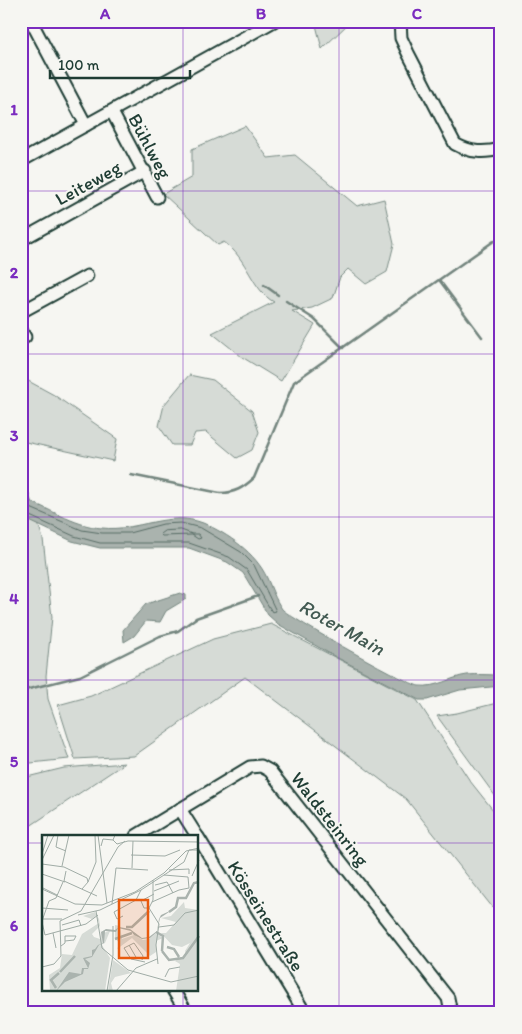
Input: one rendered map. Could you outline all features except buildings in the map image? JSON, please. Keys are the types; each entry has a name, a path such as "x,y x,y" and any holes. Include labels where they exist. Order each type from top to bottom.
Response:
{"street":[{"path":"31,21 86,125"},
{"name":"Bühlweg","path":"21,161 274,21"},
{"path":"400,21 401,38 455,144 469,151 479,152 501,149"},
{"name":"Bühlweg","path":"112,112 145,171 157,197"},
{"name":"Leiteweg","path":"21,240 145,171"},
{"path":"21,312 87,276"},
{"name":"Waldsteinring","path":"138,835 250,767 261,766 270,771 448,998 451,1013"},
{"name":"Kösseinestraße","path":"180,809 196,835"},
{"name":"Kösseinestraße","path":"199,840 305,1013"},
{"path":"174,992 187,1013"}],"shaded area":[{"path":"315,21 351,21 322,49"},
{"path":"245,126 268,158 295,155 357,206 384,199 394,244 387,272 366,284 348,269 340,277 333,298 312,308 292,311 315,325 281,381 242,357 212,333 274,302 260,290 232,249 224,242 218,245 163,194 192,177 192,149"},
{"path":"189,375 213,380 252,411 259,432 252,450 237,458 206,432 195,433 190,445 172,445 159,426 164,405"},
{"path":"21,377 54,395 117,439 113,461 21,441"},
{"path":"21,468 43,539 52,617 46,676 48,699 69,759 21,764"},
{"path":"271,624 417,700 470,781 501,820 501,918 406,799 245,677 134,756 75,759 58,705 91,696 213,639"},
{"path":"501,702 501,804 437,716"},
{"path":"125,763 21,832 23,778 64,768"}],"water":[{"path":"21,498 91,527 128,527 178,519 203,523 222,533 249,553 262,569 282,609 325,637 419,686 437,684 467,675 501,675 501,686 460,690 427,700 419,700 332,655 278,624 268,615 243,573 227,562 189,548 100,548 72,541 21,517"},
{"path":"180,593 186,595 186,599 166,611 160,622 146,621 134,636 124,642 123,630 146,604"}],"waterway":[{"path":"131,475 220,493 234,491 242,487 254,478 294,382 501,236"},
{"path":"440,281 482,337"},
{"path":"264,285 278,295"},
{"path":"286,301 314,319 343,348"},
{"name":"Roter Main","path":"21,691 80,676 160,636 178,631 196,618 258,596"}]}
